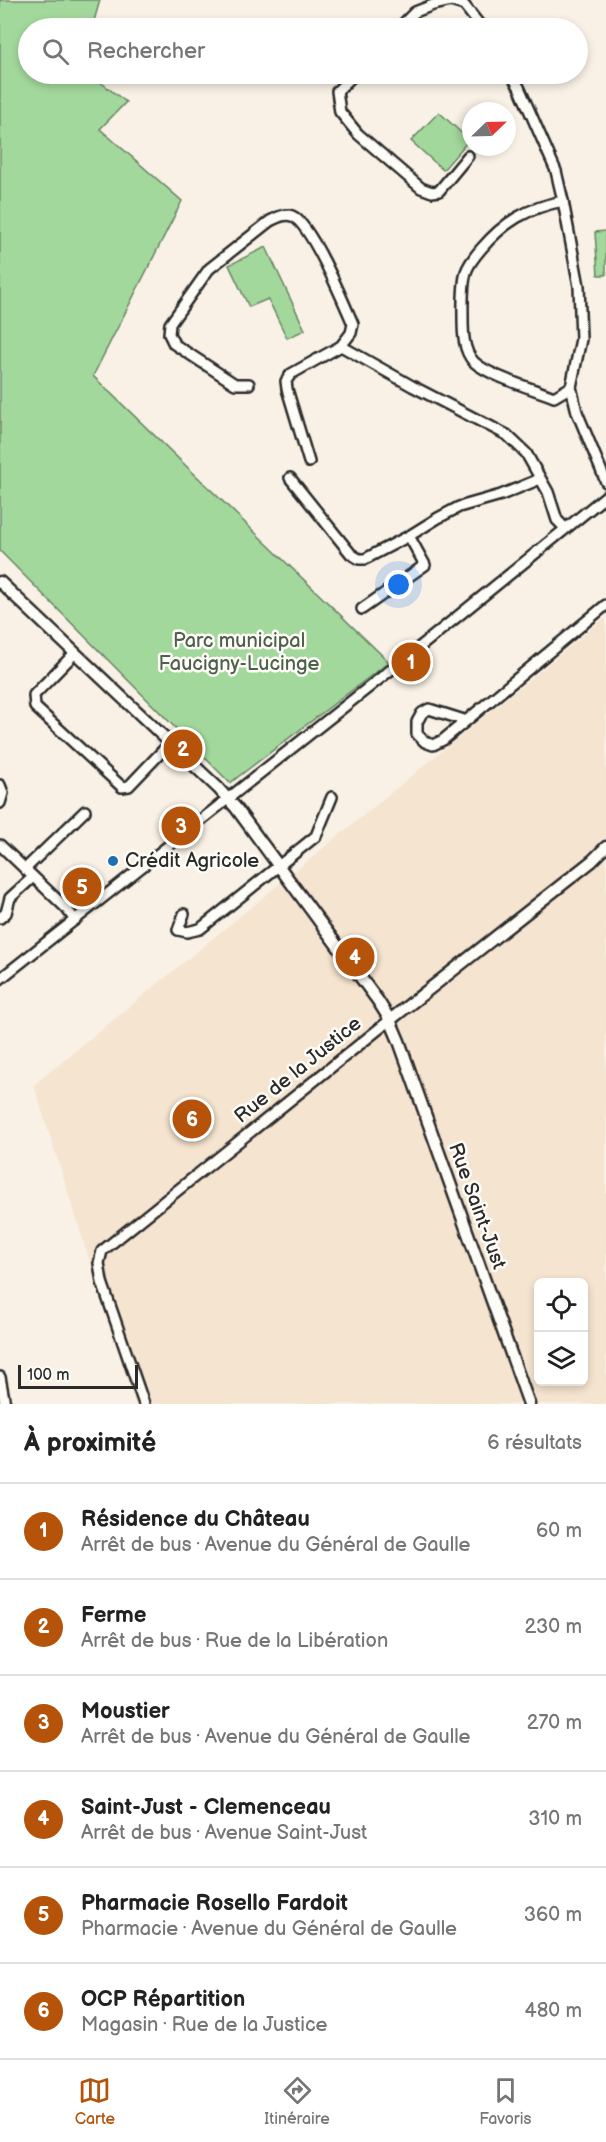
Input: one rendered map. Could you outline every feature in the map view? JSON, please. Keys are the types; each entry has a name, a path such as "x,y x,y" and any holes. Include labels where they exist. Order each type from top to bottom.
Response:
{"street":[{"path":"409,18 415,12 451,1 464,5 474,18"},
{"path":"344,84 337,91 340,112 371,145 421,188 432,192 439,191 468,156"},
{"path":"517,84 556,171 563,201 579,286 581,339 571,387 577,412 606,482"},
{"path":"563,201 544,205 510,220 496,230 472,260 466,273 463,333 468,353 474,362 487,370 554,397 571,387"},
{"path":"249,384 236,384 174,344 169,334 170,324 209,269 270,221 291,215 301,223 331,272 353,324 351,333 341,346 291,374 286,381 286,389 309,462"},
{"path":"341,346 507,435 526,453 548,492 557,520 565,528"},
{"path":"290,478 351,554 359,559 369,557 409,537 459,507 501,495 540,479"},
{"path":"0,979 426,642 606,496"},
{"path":"362,609 425,565 409,537"},
{"name":"Rue Saint-Just","path":"0,582 228,799 359,974 390,1020 529,1404"},
{"path":"464,720 429,710 422,713 417,722 417,734 433,745 442,740 606,605"},
{"path":"75,653 34,695 35,707 122,787 129,786 170,744"},
{"path":"0,784 3,794 0,802"},
{"path":"184,914 178,930 187,932 200,929 316,836 332,797"},
{"path":"25,869 85,811"},
{"path":"0,845 66,908 75,920"},
{"path":"390,1020 592,861 606,847"},
{"path":"0,918 6,913 10,898 33,877"},
{"name":"Rue de la Justice","path":"144,1404 102,1282 99,1263 102,1251 390,1020"},
{"path":"0,1377 5,1404"}],"shaded area":[{"path":"602,620 606,620 606,1404 135,1404 34,1085"}],"green space":[{"name":"Parc municipal Faucigny-Lucinge","path":"0,0 100,0 95,18 18,18 18,84 103,84 126,102 100,129 182,201 93,376 389,662 230,783 0,551"},
{"path":"439,112 462,133 462,148 443,170 411,141"},
{"path":"606,231 606,275 598,275 595,232"},
{"path":"266,247 305,330 287,338 268,299 249,307 229,265"}],"place":[{"name":"Résidence du Château","path":"411,662"},
{"name":"Ferme","path":"183,749"},
{"name":"Moustier","path":"181,826"},
{"name":"Crédit Agricole","path":"113,861"},
{"name":"Pharmacie Rosello Fardoit","path":"82,887"},
{"name":"Saint-Just - Clemenceau","path":"355,957"},
{"name":"OCP Répartition","path":"192,1119"}]}
